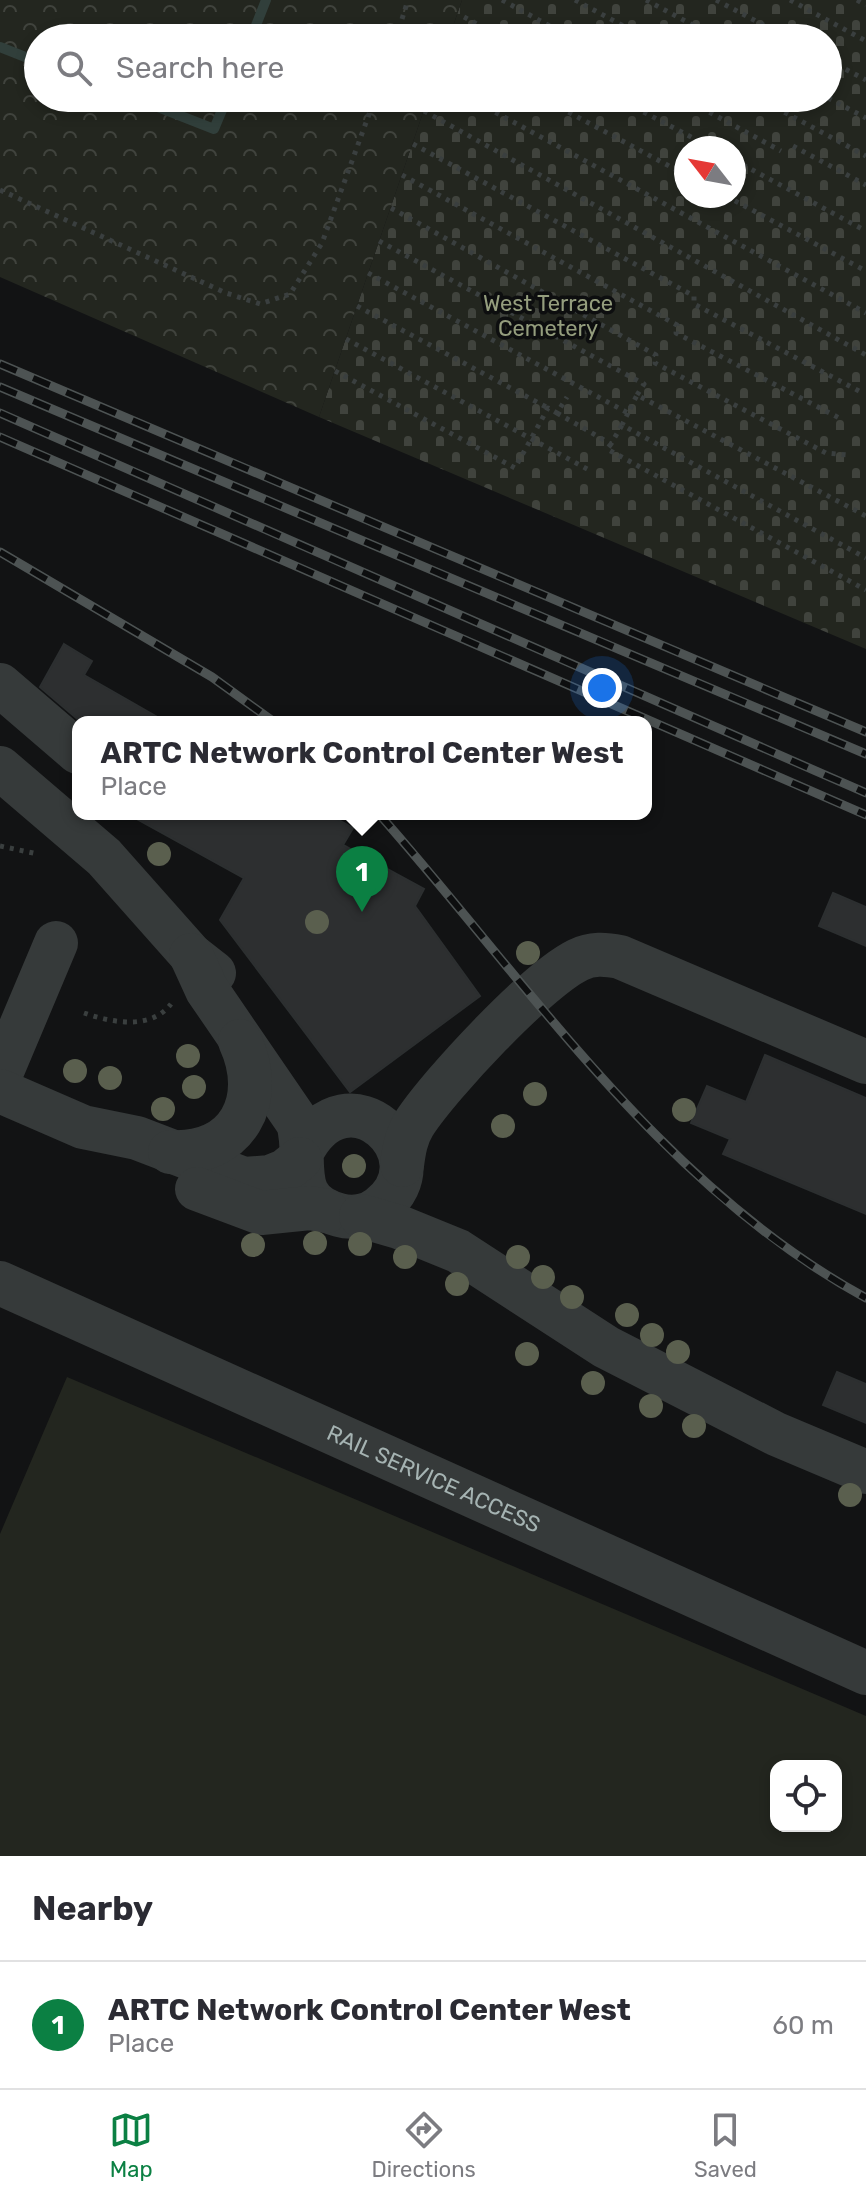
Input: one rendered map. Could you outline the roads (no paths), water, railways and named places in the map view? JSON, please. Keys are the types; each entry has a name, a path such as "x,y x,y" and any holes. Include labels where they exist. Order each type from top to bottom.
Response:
{"lane":[{"path":"0,685 72,747"},
{"path":"0,768 72,817"},
{"path":"87,827 191,955 221,979 315,1098 325,1107 377,1122 390,1133 398,1148 401,1168 458,1251"},
{"path":"0,1076 56,943"},
{"path":"191,955 207,990 293,1113 302,1137 301,1155 309,1195 344,1214 388,1201 414,1124 467,1058 566,967 590,955 606,954 866,1062"},
{"path":"170,1152 204,1151 215,1147 238,1125 249,1093 250,1071 234,1028"},
{"path":"0,1091 83,1127 137,1138 244,1179 270,1177 301,1155 310,1136 322,1124 338,1116 358,1116 467,1058"},
{"path":"83,1127 132,1162 245,1209 261,1213 310,1208 344,1214 399,1227 458,1251 606,1347 776,1434 866,1472"},
{"name":"RAIL SERVICE ACCESS","path":"0,1283 866,1673"}],"waterway":[{"path":"257,24 266,0"},
{"path":"0,47 24,56"},
{"path":"171,112 214,129 221,112"}],"railway":[{"path":"0,364 866,732"},
{"path":"0,387 866,754"},
{"path":"0,413 866,793"},
{"path":"0,437 639,716"},
{"path":"0,552 212,677 266,716"},
{"path":"652,722 866,815"},
{"path":"384,820 545,1013 662,1141 725,1199 792,1252 866,1298"}],"place":[{"name":"ARTC Network Control Center West","path":"362,912"}],"park label":[{"name":"West Terrace Cemetery","path":"548,316"}]}
